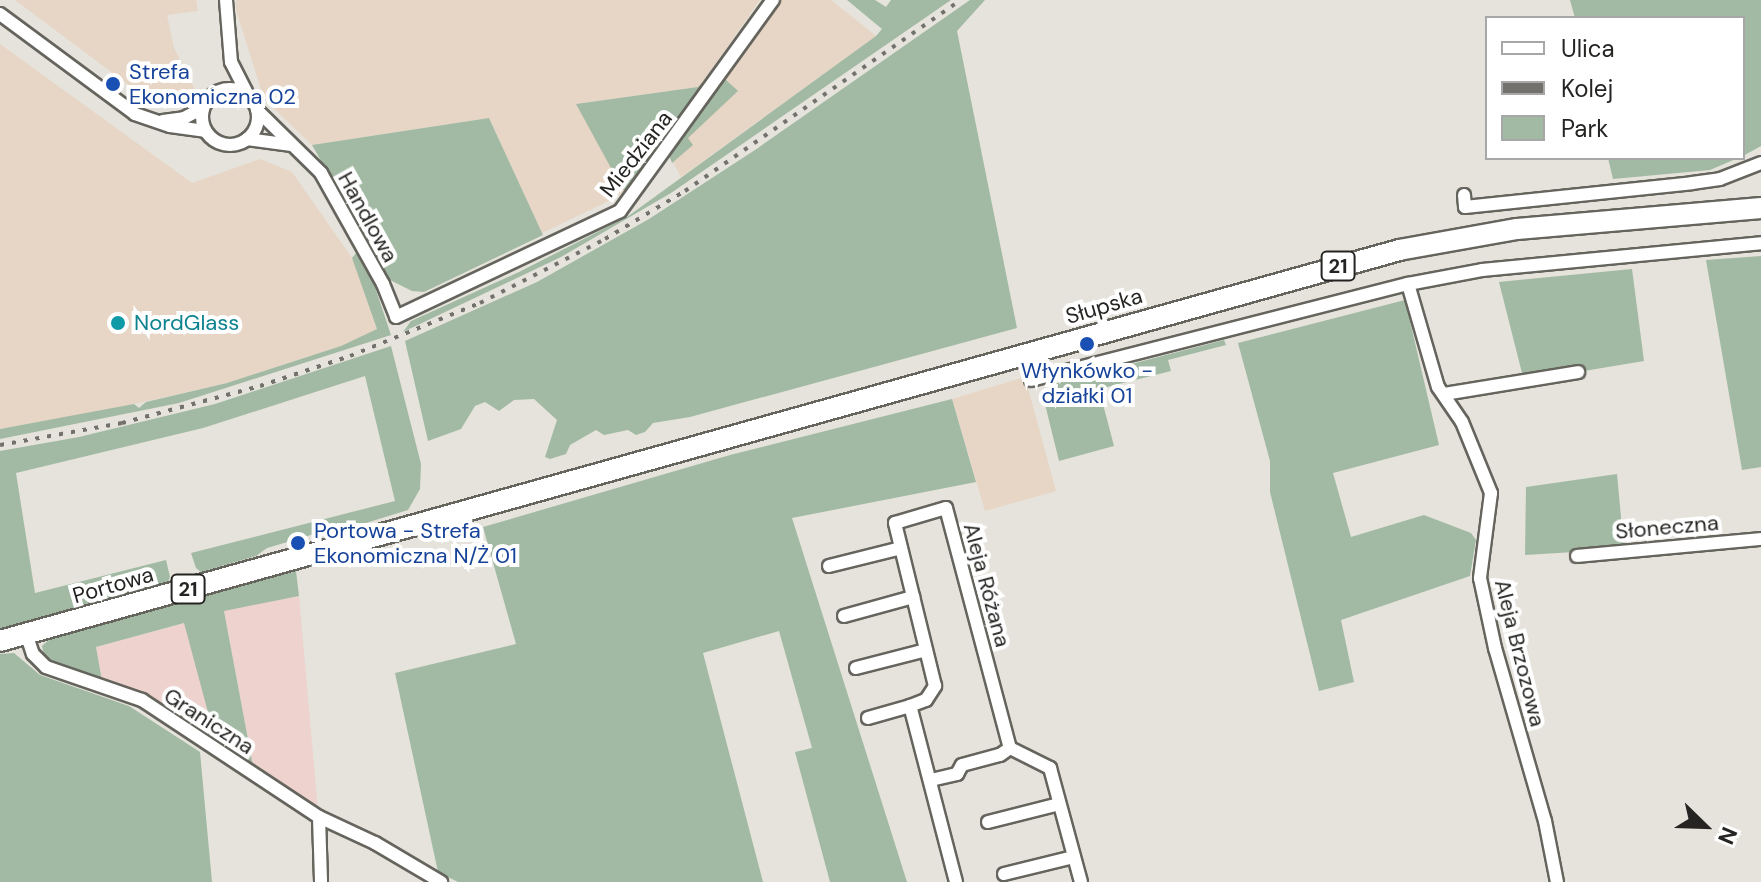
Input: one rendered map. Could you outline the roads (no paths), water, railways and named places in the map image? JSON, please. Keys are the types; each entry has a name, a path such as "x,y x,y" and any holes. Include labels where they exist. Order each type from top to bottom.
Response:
{"main road":[{"name":"Słupska","path":"470,508 1399,250 1517,229 1761,208"},
{"name":"Portowa","path":"0,641 470,508"}],"street":[{"path":"155,122 184,118 203,108 225,81 231,62 226,0"},
{"name":"Miedziana","path":"396,317 620,211 773,0"},
{"path":"0,14 125,108 155,122 205,131 224,145 247,139 292,145"},
{"name":"Handlowa","path":"231,62 257,110 321,173 383,284 396,317"},
{"path":"217,92 234,89 249,97"},
{"path":"203,108 205,131"},
{"path":"247,139 256,126 257,110"},
{"path":"1464,195 1465,207 1692,183 1720,179 1761,163"},
{"path":"1031,380 1408,284 1508,266 1761,243"},
{"name":"Aleja Brzozowa","path":"1408,284 1433,374 1462,422 1491,493 1480,578 1495,648 1545,821 1557,882"},
{"path":"1444,394 1578,372"},
{"name":"Aleja Różana","path":"910,706 926,700 935,686 895,523 946,508 1010,748"},
{"name":"Słoneczna","path":"1577,556 1761,539"},
{"path":"829,566 901,548"},
{"path":"844,616 913,597"},
{"name":"Graniczna","path":"26,633 33,654 46,667 142,700 319,817 375,843 441,882"},
{"path":"856,668 926,650"},
{"path":"868,718 910,706 956,882"},
{"path":"931,780 957,774 962,765 1000,755 1010,748 1050,768 1081,882"},
{"path":"988,822 1059,804"},
{"path":"319,817 321,882"},
{"path":"1004,874 1074,857"}],"railway":[{"path":"0,445 122,423 260,386 350,356 480,303 605,239 685,191 961,0"}],"place":[{"name":"Strefa Ekonomiczna 02","path":"113,84"},
{"name":"NordGlass","path":"118,323"},
{"name":"Włynkówko - działki 01","path":"1087,344"},
{"name":"Portowa - Strefa Ekonomiczna N/Ż 01","path":"298,543"}]}
